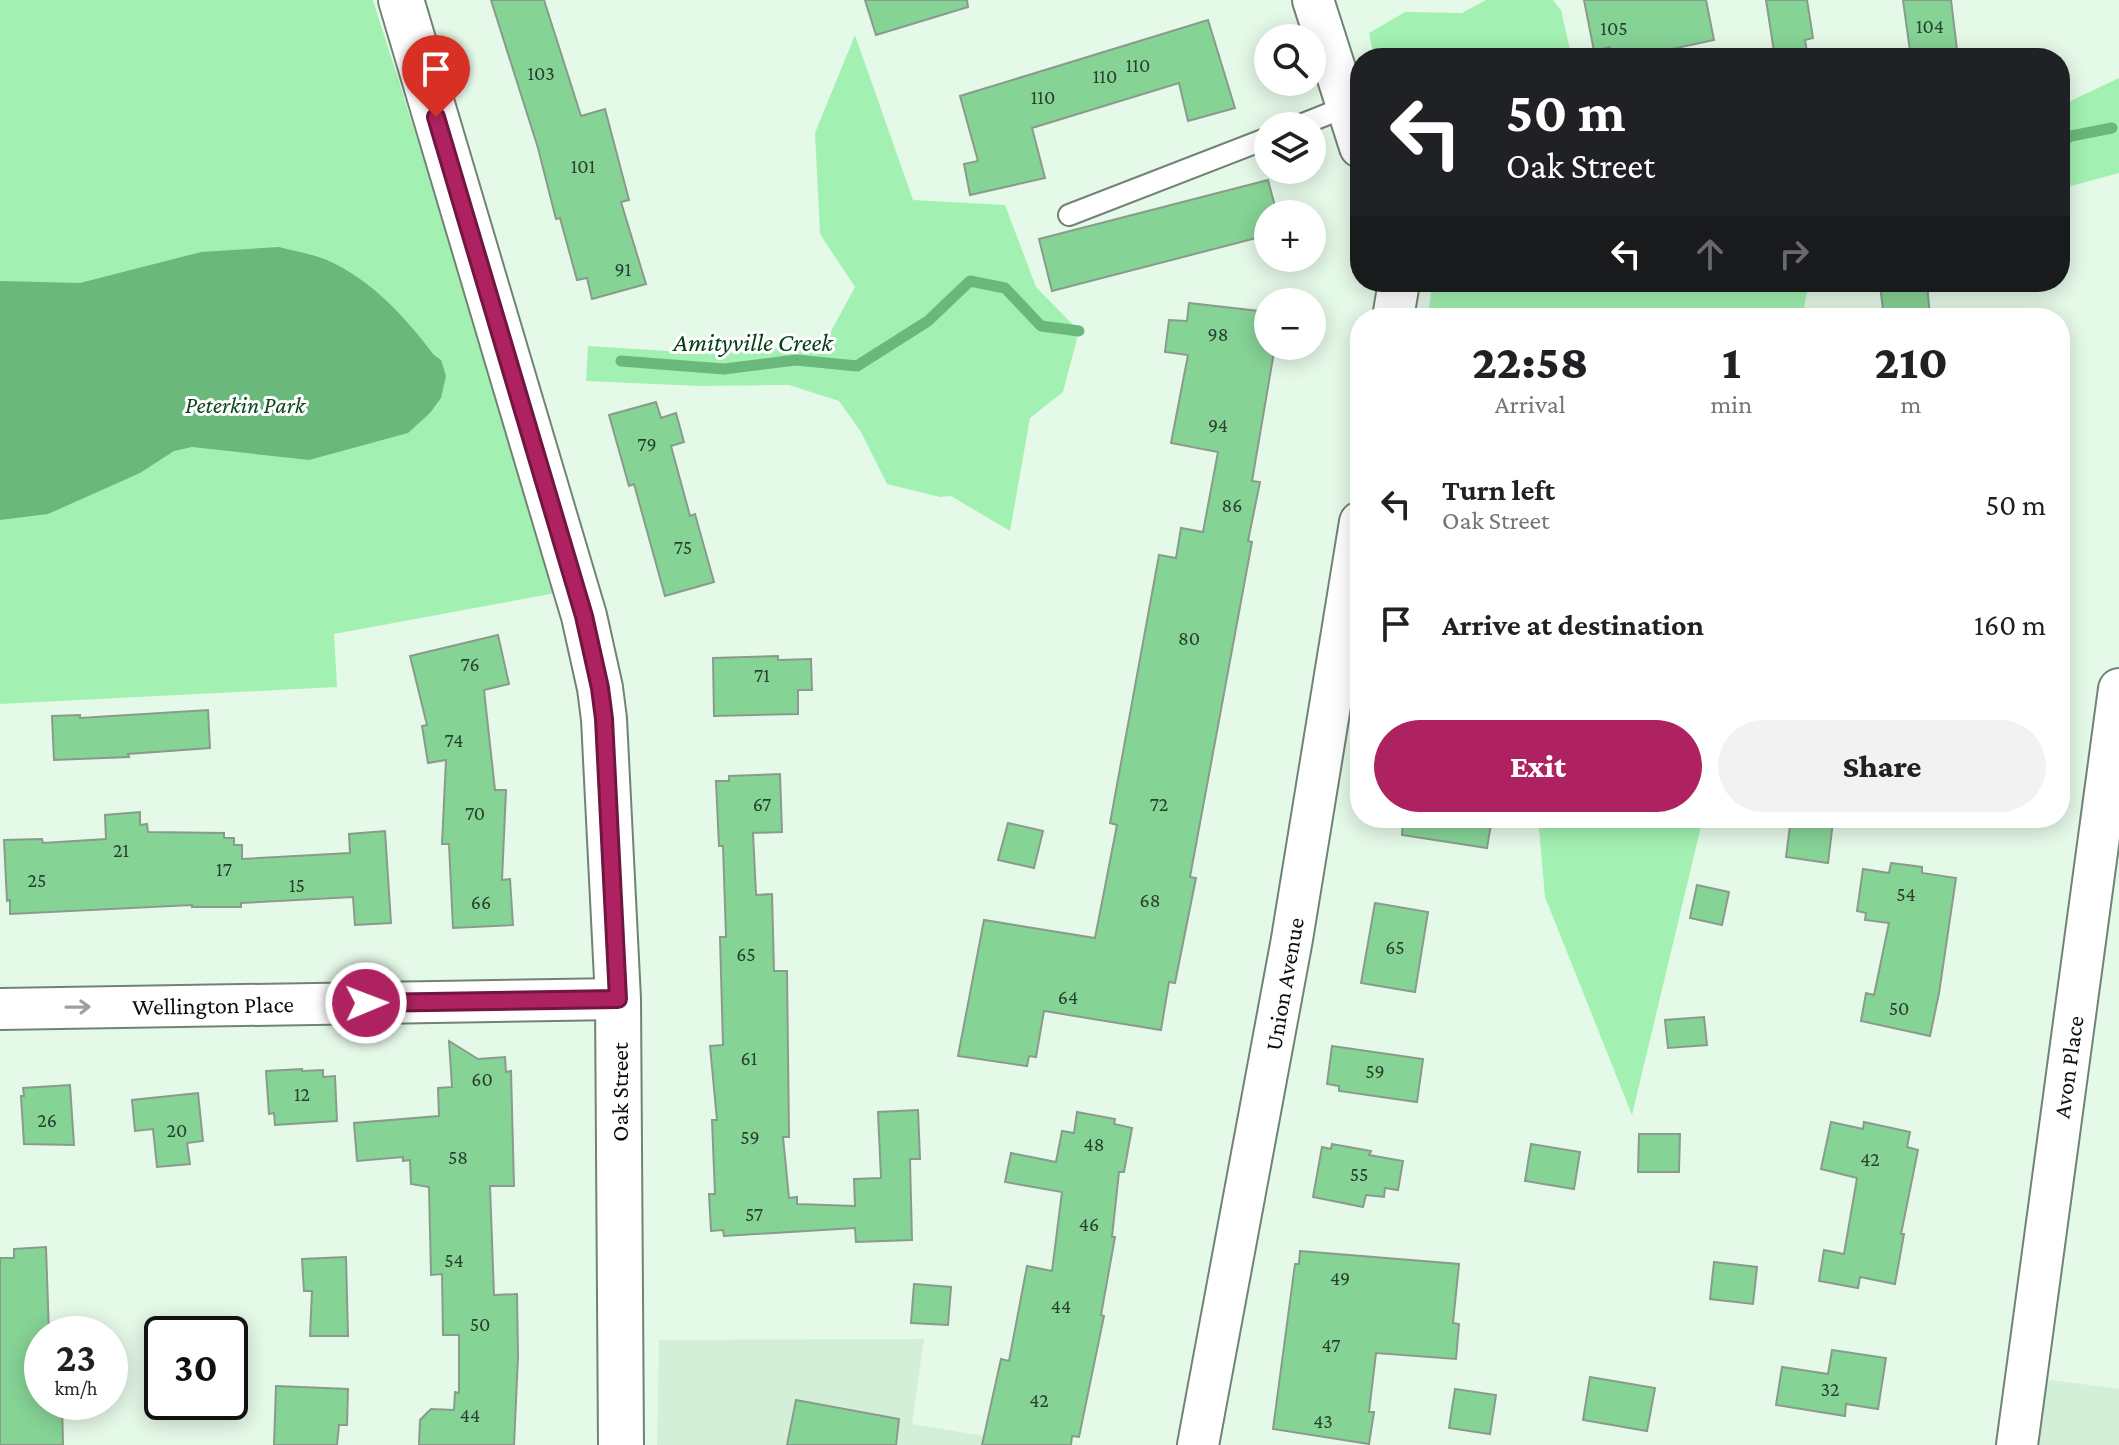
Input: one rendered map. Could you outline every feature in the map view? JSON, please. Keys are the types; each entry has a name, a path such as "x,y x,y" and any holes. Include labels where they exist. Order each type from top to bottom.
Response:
{"main road":[{"name":"Oak Street","path":"401,0 584,616 600,688 618,999 621,1445"}],"street":[{"path":"1313,0 1350,113"},
{"name":"Union Avenue","path":"1198,1445 1292,939 1350,583"},
{"name":"Avon Place","path":"2017,1445 2119,689"},
{"name":"Wellington Place","path":"0,1009 618,999"}],"lane":[{"path":"1326,115 1348,106"},
{"path":"1069,215 1254,143"}],"shaded area":[{"path":"279,247 321,258 343,268 373,289 411,327 441,360 446,376 441,398 430,413 408,433 309,460 192,447 174,451 140,473 48,514 0,520 0,281 80,283 201,252"},
{"path":"924,1339 912,1424 1037,1445 657,1445 659,1340"},
{"path":"2044,1379 2119,1389 2119,1445 2035,1445"}],"green space":[{"name":"Peterkin Park","path":"0,0 373,0 561,592 334,634 337,687 0,704"},
{"path":"1486,0 1553,0 1561,10 1570,48 1372,48 1369,33 1405,12 1462,13"},
{"path":"855,35 913,200 1005,205 1036,287 1079,331 1063,392 1030,418 1010,531 951,496 940,497 887,484 861,432 839,401 789,385 700,386 586,381 588,346 717,354 824,344 855,287 820,234 815,133"},
{"path":"2119,78 2119,173 2070,186 2070,101"},
{"path":"1431,292 1807,292 1804,308 1429,308"},
{"path":"1539,828 1701,828 1632,1115 1545,897"}],"building":[{"path":"491,0 544,0 581,116 605,109 629,200 621,202 646,284 592,299 587,278 577,280"},
{"path":"865,0 967,0 968,7 876,35"},
{"path":"1584,0 1706,0 1714,40 1677,48 1593,48"},
{"path":"1766,0 1807,0 1813,38 1805,40 1806,48 1773,48"},
{"path":"1903,0 1951,0 1957,48 1910,48"},
{"path":"1208,20 1235,108 1188,121 1179,83 1032,128 1045,178 970,195 964,164 978,161 960,96"},
{"path":"1254,184 1269,184 1273,200 1254,200 1254,239 1052,291 1039,239"},
{"path":"1881,292 1928,292 1929,308 1883,308"},
{"path":"1189,303 1254,310 1254,360 1273,360 1252,481 1260,482 1248,541 1252,542 1190,877 1196,878 1175,983 1169,982 1161,1030 1044,1011 1036,1057 1029,1056 1027,1066 958,1056 984,920 1095,938 1117,825 1110,823 1159,555 1176,558 1181,528 1203,532 1218,452 1171,443 1188,355 1165,352 1169,320 1187,321"},
{"path":"656,402 661,418 676,413 684,442 671,446 690,516 695,514 714,582 665,596 634,484 629,486 609,415"},
{"path":"498,635 509,684 484,690 495,790 506,790 502,880 510,879 513,925 453,928 449,844 442,844 446,760 428,763 422,726 427,725 410,656"},
{"path":"778,656 778,660 811,659 812,690 798,690 798,714 714,716 713,658"},
{"path":"208,710 210,748 128,754 129,757 54,760 52,716 80,715 80,718"},
{"path":"780,774 782,832 753,833 756,895 772,894 774,971 787,971 789,1137 783,1137 789,1198 797,1197 797,1204 855,1206 854,1179 881,1178 878,1112 918,1110 920,1159 910,1159 912,1240 856,1242 855,1228 724,1236 723,1230 711,1231 709,1194 715,1194 712,1120 717,1120 710,1046 723,1045 720,937 726,937 723,846 719,846 716,781 729,781 729,776"},
{"path":"140,812 140,825 147,824 148,832 224,833 224,838 234,838 234,845 242,845 242,859 350,853 349,834 385,831 391,923 355,925 353,897 241,903 241,907 192,905 10,914 4,840 42,839 43,843 106,839 105,815"},
{"path":"1008,823 1043,831 1034,868 998,860"},
{"path":"1402,828 1490,828 1487,848 1402,835"},
{"path":"1790,828 1832,828 1828,863 1786,857"},
{"path":"1891,863 1922,867 1922,873 1956,878 1930,1036 1861,1021 1866,993 1874,995 1889,923 1865,920 1866,913 1857,911 1863,869 1889,873"},
{"path":"1697,885 1729,892 1722,925 1690,918"},
{"path":"1375,903 1428,912 1415,992 1361,983"},
{"path":"1704,1017 1707,1045 1668,1048 1665,1020"},
{"path":"449,1041 478,1059 505,1057 506,1072 511,1071 514,1186 490,1186 494,1295 517,1294 514,1445 419,1445 420,1420 431,1409 454,1410 455,1392 459,1393 459,1335 443,1335 442,1274 431,1275 429,1187 411,1184 410,1160 403,1161 403,1157 357,1161 354,1123 439,1116 438,1088 452,1087"},
{"path":"1332,1046 1423,1059 1417,1102 1339,1091 1339,1086 1327,1084"},
{"path":"323,1070 323,1077 335,1076 337,1121 275,1125 274,1113 269,1114 266,1071"},
{"path":"70,1085 74,1145 24,1144 23,1088"},
{"path":"198,1093 203,1141 187,1143 190,1164 157,1167 153,1129 135,1131 132,1100"},
{"path":"1077,1112 1115,1119 1114,1124 1132,1128 1124,1172 1119,1172 1112,1237 1115,1237 1101,1315 1104,1316 1079,1437 1072,1436 1071,1445 982,1445 1001,1359 1009,1361 1027,1266 1052,1271 1062,1192 1005,1182 1011,1153 1056,1162 1062,1131 1074,1133"},
{"path":"1831,1122 1863,1129 1864,1122 1910,1132 1907,1147 1918,1150 1901,1234 1904,1234 1895,1284 1860,1277 1858,1288 1819,1281 1824,1250 1844,1254 1857,1178 1821,1169"},
{"path":"1639,1134 1680,1134 1679,1172 1638,1172"},
{"path":"1332,1144 1403,1161 1398,1190 1385,1188 1384,1197 1366,1195 1363,1207 1313,1197 1322,1147 1331,1149"},
{"path":"1531,1144 1580,1152 1574,1189 1525,1181"},
{"path":"46,1247 48,1316 24,1316 24,1420 62,1420 63,1445 0,1445 0,1258 14,1258 14,1249"},
{"path":"1300,1251 1459,1264 1453,1323 1459,1324 1456,1359 1376,1353 1369,1412 1374,1412 1369,1444 1273,1429 1295,1264 1299,1264"},
{"path":"346,1257 348,1336 310,1336 312,1291 304,1291 302,1259"},
{"path":"1714,1262 1757,1267 1753,1304 1710,1299"},
{"path":"914,1284 951,1287 948,1325 911,1323"},
{"path":"1832,1350 1886,1358 1878,1409 1846,1404 1845,1416 1776,1405 1782,1367 1828,1374"},
{"path":"1590,1377 1655,1388 1647,1431 1583,1420"},
{"path":"276,1386 348,1389 347,1425 339,1425 337,1445 274,1445"},
{"path":"1455,1389 1496,1395 1490,1434 1449,1428"},
{"path":"796,1400 899,1419 896,1445 787,1445"}],"waterway":[{"name":"Amityville Creek","path":"2070,137 2112,128"},
{"name":"Amityville Creek","path":"621,361 724,369 796,360 857,366 928,321 970,281 1005,288 1041,326 1079,331"}],"route":[{"path":"366,1003 618,999 600,688 584,616 436,117"}]}
